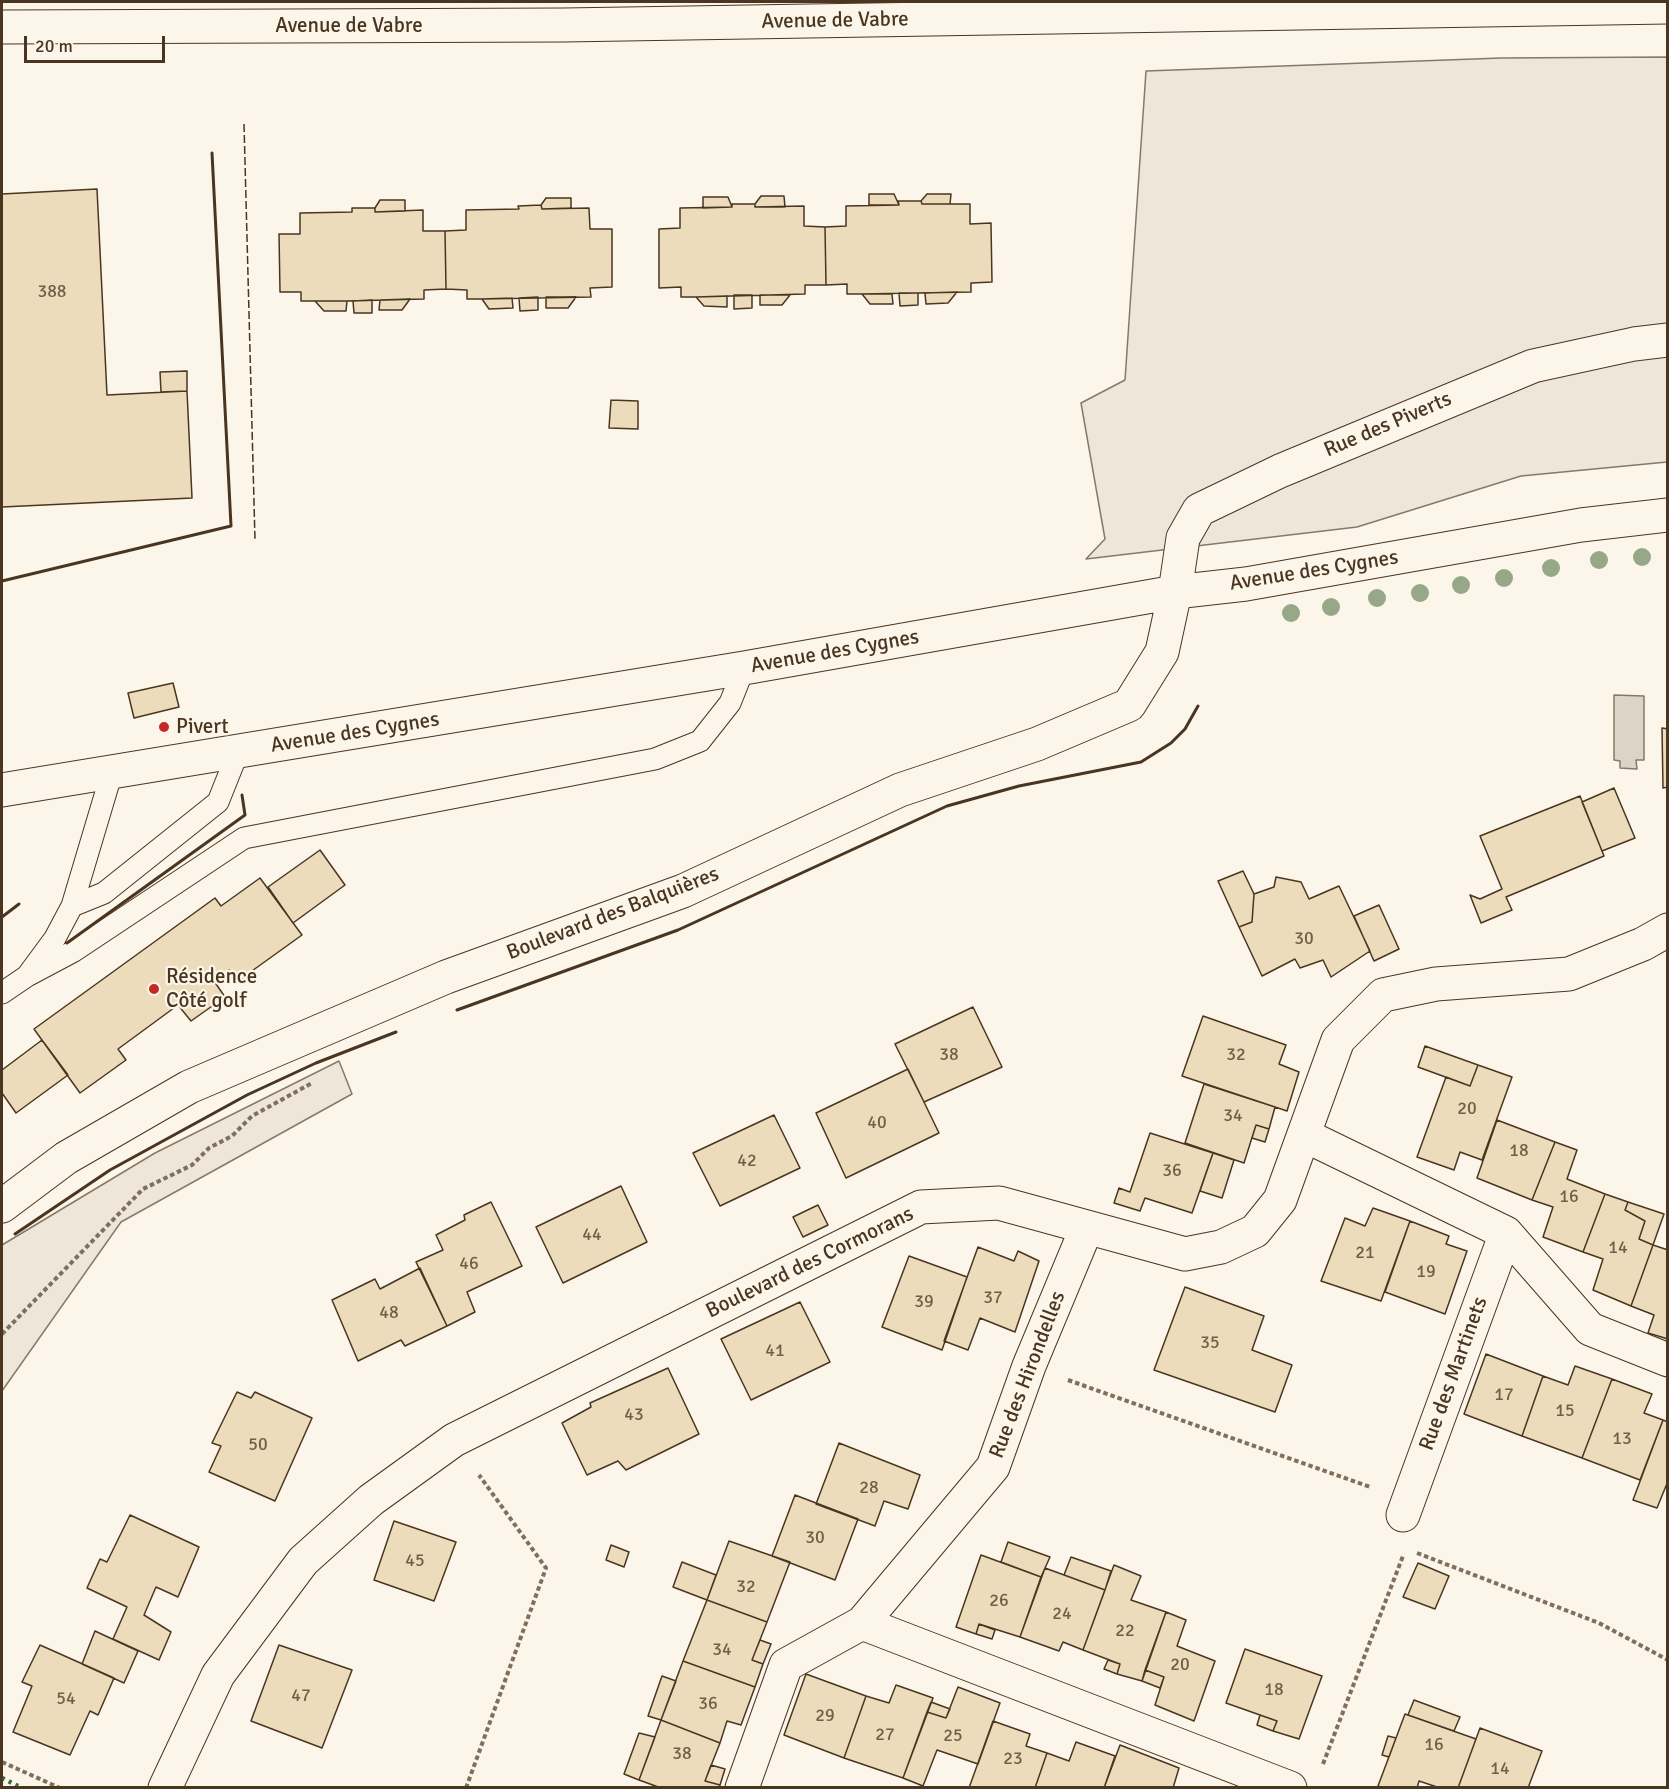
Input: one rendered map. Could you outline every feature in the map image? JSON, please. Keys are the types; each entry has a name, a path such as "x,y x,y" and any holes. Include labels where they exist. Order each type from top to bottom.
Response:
{"street":[{"name":"Avenue de Vabre","path":"2,27 564,25 1668,7"},
{"name":"Rue des Piverts","path":"1175,592 1183,538 1199,510 1280,471 1533,366 1634,344 1668,340"},
{"name":"Avenue des Cygnes","path":"2,790 744,668 1175,592 1246,584 1581,525 1668,515"},
{"name":"Boulevard des Balquières","path":"2,1206 66,1158 189,1087 435,981 683,891 900,790 1037,744 1129,705 1162,652 1175,592"},
{"name":"Boulevard des Cormorans","path":"165,1788 218,1675 303,1562 371,1500 454,1440 921,1207 999,1203 1185,1254 1221,1247 1255,1231 1280,1200 1338,1040 1383,995 1436,984 1569,974 1643,944 1668,930"},
{"path":"1304,1135 1506,1233 1590,1329 1668,1360"},
{"name":"Rue des Hirondelles","path":"741,1788 786,1665 862,1623 993,1467 1029,1366 1087,1227"},
{"name":"Rue des Martinets","path":"1403,1515 1506,1233"},
{"path":"862,1623 1290,1788"}],"lane":[{"path":"2,993 27,976 74,951 244,838 654,759 700,741 730,703 744,668"},
{"path":"72,906 104,893 218,802 238,752"},
{"path":"27,976 55,938 72,906 112,772"}],"path":[{"path":"2,1334 143,1189 192,1165 208,1149 232,1136 252,1116 322,1077"},
{"path":"1029,1366 1377,1489 1403,1515 1405,1549 1322,1766"},
{"path":"454,1440 546,1568 466,1788"},
{"path":"1405,1549 1599,1623 1668,1660"},
{"path":"2,1762 60,1788"}],"shaded area":[{"path":"1667,57 1667,462 1521,476 1357,527 1086,559 1105,539 1081,403 1125,380 1146,71 1501,58"},
{"path":"1614,695 1644,696 1644,760 1636,760 1637,769 1620,768 1620,761 1614,760"},
{"path":"339,1061 352,1094 121,1222 2,1391 2,1245 155,1153"}],"building":[{"path":"97,189 107,395 187,391 192,498 2,507 2,194"},
{"path":"869,194 894,194 899,205 869,205"},
{"path":"927,194 951,194 950,204 922,204 921,201"},
{"path":"761,196 784,196 785,207 755,207"},
{"path":"703,197 728,197 732,207 703,208"},
{"path":"546,198 571,198 571,208 542,209 541,205"},
{"path":"380,200 405,200 405,211 375,212"},
{"path":"898,201 921,201 922,204 970,204 970,224 991,223 992,282 971,283 971,292 862,294 847,294 847,284 826,285 825,227 846,226 846,206 899,205"},
{"path":"732,204 755,204 755,207 804,206 804,226 825,227 826,285 805,285 805,294 696,297 681,297 681,287 659,288 659,229 680,228 680,208 732,207"},
{"path":"541,205 542,209 589,208 590,229 612,229 612,287 590,288 591,297 482,299 467,299 467,290 446,289 445,231 466,230 466,210 519,209 518,206"},
{"path":"352,208 375,208 375,212 423,210 423,231 445,231 446,289 424,290 424,299 347,301 301,301 301,292 280,292 279,234 300,234 300,213 352,212"},
{"path":"957,292 948,303 926,304 925,293"},
{"path":"899,293 918,293 918,305 900,306"},
{"path":"862,294 892,294 893,304 870,304"},
{"path":"734,295 752,295 752,308 734,309"},
{"path":"760,295 790,295 782,305 760,305"},
{"path":"727,296 727,307 704,306 696,297"},
{"path":"538,297 538,310 520,311 519,298"},
{"path":"546,297 576,297 568,308 546,308"},
{"path":"512,298 513,308 489,309 482,299"},
{"path":"410,299 402,310 379,310 380,300"},
{"path":"372,300 372,313 354,313 353,301"},
{"path":"315,301 347,301 346,311 324,311"},
{"path":"187,371 187,391 161,392 160,372"},
{"path":"611,400 638,401 638,429 609,428"},
{"path":"173,683 179,707 134,718 128,693"},
{"path":"1662,728 1668,729 1668,787 1663,788"},
{"path":"1614,788 1635,838 1602,851 1582,802"},
{"path":"1580,796 1604,856 1506,897 1512,910 1481,923 1470,895 1480,899 1502,889 1480,836"},
{"path":"320,850 345,885 293,923 268,887"},
{"path":"1243,871 1254,894 1252,922 1239,927 1218,881"},
{"path":"1276,877 1301,882 1309,899 1339,886 1370,951 1331,977 1323,960 1300,968 1295,959 1262,976 1239,927 1252,922 1254,894 1274,887"},
{"name":"Résidence Côté golf","path":"260,878 302,935 238,981 229,970 214,981 225,997 191,1021 178,1005 118,1049 126,1060 80,1093 34,1029 215,898 221,906"},
{"path":"1379,905 1399,949 1374,961 1354,916"},
{"path":"973,1007 1002,1067 924,1102 895,1044"},
{"path":"1203,1016 1286,1045 1279,1064 1299,1072 1287,1111 1182,1076"},
{"path":"42,1040 68,1075 16,1113 2,1093 2,1070"},
{"path":"1425,1046 1478,1065 1470,1086 1418,1067"},
{"path":"1478,1065 1512,1077 1482,1160 1460,1152 1454,1170 1417,1157 1446,1077 1470,1086"},
{"path":"908,1069 939,1133 846,1178 816,1113"},
{"path":"1204,1084 1275,1107 1269,1129 1256,1125 1244,1163 1185,1143"},
{"path":"774,1115 800,1168 720,1206 693,1153"},
{"path":"1497,1120 1555,1142 1532,1200 1477,1178"},
{"path":"1256,1125 1269,1129 1265,1142 1252,1138"},
{"path":"1150,1133 1213,1153 1192,1213 1145,1198 1140,1211 1114,1203 1119,1188 1130,1192"},
{"path":"1555,1142 1577,1150 1567,1179 1605,1194 1583,1252 1543,1237 1553,1207 1532,1200"},
{"path":"1213,1153 1234,1160 1222,1198 1200,1191"},
{"path":"621,1186 647,1242 563,1283 536,1227"},
{"path":"1605,1194 1628,1202 1625,1210 1645,1221 1639,1239 1653,1245 1631,1306 1593,1290 1603,1259 1583,1252"},
{"path":"491,1202 522,1266 467,1292 475,1312 447,1326 416,1262 443,1250 436,1235 465,1220 464,1215"},
{"path":"1628,1202 1664,1214 1653,1245 1639,1239 1645,1221 1625,1210"},
{"path":"818,1205 828,1225 803,1237 793,1217"},
{"path":"1373,1208 1410,1221 1381,1301 1321,1281 1345,1218 1365,1226"},
{"path":"1410,1221 1449,1236 1446,1244 1467,1251 1445,1314 1385,1292"},
{"path":"1653,1245 1668,1250 1668,1339 1648,1333 1654,1315 1631,1306"},
{"path":"978,1247 1014,1261 1018,1251 1039,1261 1015,1332 980,1318 968,1350 944,1341"},
{"path":"909,1256 967,1277 942,1350 882,1327"},
{"path":"420,1268 447,1326 405,1346 401,1340 358,1361 332,1300 375,1279 380,1289"},
{"path":"1185,1287 1264,1316 1252,1350 1292,1365 1275,1412 1154,1370"},
{"path":"800,1302 830,1362 751,1400 721,1339"},
{"path":"1486,1354 1543,1376 1522,1436 1464,1414"},
{"path":"1575,1366 1612,1379 1582,1458 1522,1436 1543,1376 1568,1385"},
{"path":"668,1368 699,1434 626,1470 618,1461 587,1475 562,1423 591,1407 590,1403"},
{"path":"1612,1379 1652,1394 1644,1413 1663,1420 1640,1480 1582,1458"},
{"path":"237,1392 251,1398 255,1392 312,1418 275,1501 209,1472 221,1446 212,1443"},
{"path":"1663,1420 1668,1422 1668,1481 1657,1508 1633,1500"},
{"path":"839,1443 920,1475 908,1509 884,1501 875,1526 816,1504"},
{"path":"795,1495 858,1519 835,1580 772,1556"},
{"path":"130,1515 199,1547 178,1597 156,1587 144,1615 171,1632 159,1660 113,1639 127,1607 87,1588 100,1559 107,1562"},
{"path":"394,1521 456,1542 434,1601 374,1580"},
{"path":"729,1541 790,1562 767,1622 707,1600"},
{"path":"1008,1542 1050,1557 1041,1577 1001,1562"},
{"path":"611,1545 629,1552 624,1567 606,1560"},
{"path":"981,1555 1041,1577 1020,1637 979,1624 976,1634 956,1627"},
{"path":"1071,1557 1111,1571 1105,1590 1064,1575"},
{"path":"682,1562 716,1575 707,1600 673,1587"},
{"path":"1418,1563 1449,1576 1435,1609 1403,1597"},
{"path":"1114,1565 1141,1576 1131,1600 1166,1612 1142,1681 1117,1674 1120,1664 1083,1650"},
{"path":"1045,1568 1105,1590 1083,1650 1063,1642 1059,1651 1020,1637"},
{"path":"707,1600 767,1622 752,1660 763,1664 755,1687 683,1661"},
{"path":"1166,1612 1186,1620 1177,1646 1215,1661 1194,1721 1155,1705 1164,1677 1145,1670"},
{"path":"979,1624 995,1630 992,1639 976,1634"},
{"path":"95,1631 138,1651 124,1683 82,1664"},
{"path":"760,1640 771,1644 763,1664 752,1660"},
{"path":"40,1645 114,1678 98,1715 90,1711 70,1755 13,1732 32,1686 22,1682"},
{"path":"279,1645 352,1670 322,1748 251,1721"},
{"path":"1245,1649 1322,1676 1299,1739 1273,1731 1277,1721 1226,1703"},
{"path":"1108,1660 1120,1664 1117,1674 1104,1669"},
{"path":"683,1661 755,1687 741,1725 727,1721 720,1743 661,1720"},
{"path":"1145,1670 1164,1677 1160,1688 1142,1681"},
{"path":"806,1674 866,1696 844,1758 784,1735"},
{"path":"662,1676 676,1681 661,1720 648,1716"},
{"path":"896,1685 933,1698 903,1778 844,1758 866,1696 889,1703"},
{"path":"958,1687 1000,1703 978,1764 937,1750 923,1786 903,1778 927,1712 946,1718"},
{"path":"1414,1700 1460,1717 1454,1731 1408,1715"},
{"path":"931,1702 950,1709 946,1718 927,1712"},
{"path":"1405,1714 1476,1739 1458,1788 1440,1788 1419,1781 1417,1788 1378,1786"},
{"path":"1260,1715 1277,1721 1273,1731 1257,1725"},
{"path":"661,1720 720,1743 705,1781 720,1785 719,1788 661,1788 639,1780"},
{"path":"993,1721 1030,1734 1026,1746 1047,1753 1035,1788 969,1788"},
{"path":"1480,1728 1542,1751 1528,1788 1458,1788"},
{"path":"639,1733 655,1737 639,1780 624,1774"},
{"path":"1388,1736 1396,1738 1389,1757 1382,1755"},
{"path":"1076,1742 1115,1756 1104,1788 1035,1788 1047,1753 1069,1761"},
{"path":"1120,1745 1179,1768 1173,1788 1104,1788"},
{"path":"711,1765 725,1769 720,1785 705,1781"}],"hedge":[{"path":"2,1778 22,1788"}],"fence":[{"path":"244,124 255,540"}],"wall":[{"path":"2,581 231,526 212,153"},
{"path":"457,1010 678,930 947,806 1019,786 1141,762 1171,743 1185,729 1198,706"},
{"path":"67,943 245,815 242,795"},
{"path":"2,917 19,904"},
{"path":"15,1234 110,1170 247,1095 316,1063 396,1032"}],"place":[{"name":"Pivert","path":"164,727"},
{"name":"Résidence Côté golf","path":"154,989"}]}
